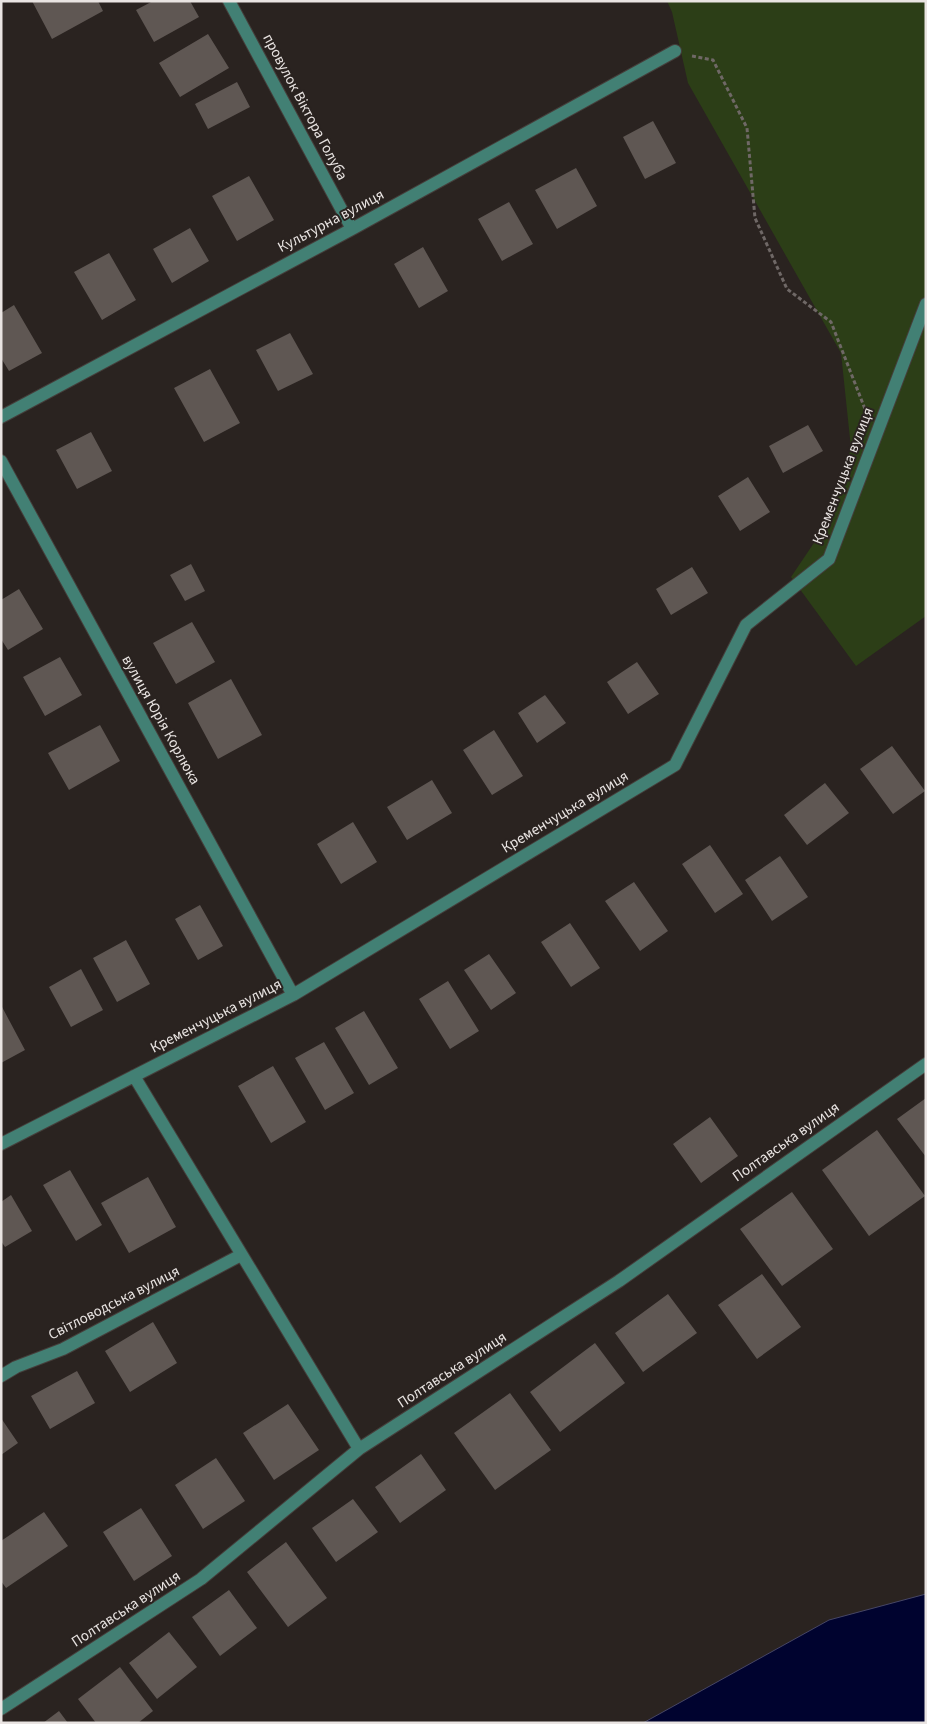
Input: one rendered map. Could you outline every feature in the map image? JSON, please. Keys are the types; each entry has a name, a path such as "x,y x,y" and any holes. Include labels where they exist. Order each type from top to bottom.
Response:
{"street":[{"name":"провулок Віктора Голуба","path":"230,1 352,229"},
{"name":"Культурна вулиця","path":"1,417 352,229 675,52"},
{"name":"Кременчуцька вулиця","path":"1,1144 293,995 675,765 746,625 829,559 926,304"},
{"name":"вулиця Юрія Корлюка","path":"1,461 293,995"},
{"name":"Полтавська вулиця","path":"1,1709 201,1579 359,1449 618,1281 926,1064"},
{"path":"134,1076 359,1449"},
{"name":"Світловодська вулиця","path":"1,1376 16,1367 63,1350 241,1255"}],"path":[{"path":"675,52 713,60 747,128 755,218 787,289 831,322 876,436"}],"green space":[{"path":"667,1 926,1 926,616 856,666 791,577 826,525 851,448 841,353 688,83 672,12"}],"water":[{"path":"926,1594 926,1723 643,1723 829,1620"}],"building":[{"path":"32,1 98,1 103,11 52,39"},
{"path":"153,1 190,1 199,17 154,42 136,10"},
{"path":"208,34 229,68 180,97 159,63"},
{"path":"237,82 250,107 208,129 195,104"},
{"path":"653,121 676,163 645,179 623,137"},
{"path":"576,168 597,206 557,229 535,190"},
{"path":"249,176 274,220 237,241 212,196"},
{"path":"509,202 533,244 502,261 478,219"},
{"path":"190,228 209,261 172,283 153,249"},
{"path":"423,247 448,291 419,308 394,264"},
{"path":"109,253 136,300 102,320 74,272"},
{"path":"14,305 42,353 9,371 1,358 1,313"},
{"path":"290,333 313,374 278,391 256,350"},
{"path":"210,369 240,423 204,442 174,388"},
{"path":"808,425 823,451 783,473 769,446"},
{"path":"91,432 112,471 77,489 56,450"},
{"path":"748,477 770,512 740,531 718,496"},
{"path":"191,564 205,591 185,601 170,575"},
{"path":"692,567 708,593 671,615 656,589"},
{"path":"19,589 43,629 8,650 1,639 1,600"},
{"path":"192,622 215,662 176,684 153,643"},
{"path":"60,657 82,695 45,716 23,677"},
{"path":"637,662 659,694 628,714 607,682"},
{"path":"231,679 262,735 218,759 188,703"},
{"path":"545,695 566,723 537,743 518,713"},
{"path":"100,725 120,761 69,790 48,753"},
{"path":"494,730 523,776 492,795 463,750"},
{"path":"892,746 925,791 893,814 860,769"},
{"path":"432,780 452,813 407,840 387,807"},
{"path":"825,783 849,813 807,845 784,815"},
{"path":"353,822 377,862 341,884 317,844"},
{"path":"710,845 743,894 715,913 682,864"},
{"path":"780,856 808,897 772,921 745,880"},
{"path":"634,882 668,931 640,951 605,901"},
{"path":"200,905 223,946 198,960 175,919"},
{"path":"570,923 600,968 571,987 541,942"},
{"path":"126,940 150,984 117,1002 93,958"},
{"path":"489,954 516,993 491,1010 464,970"},
{"path":"81,969 103,1010 71,1027 49,987"},
{"path":"448,981 479,1031 450,1049 419,999"},
{"path":"1,1005 25,1050 1,1063"},
{"path":"364,1011 398,1068 369,1085 335,1028"},
{"path":"324,1042 354,1093 325,1110 295,1058"},
{"path":"273,1066 306,1122 271,1143 238,1086"},
{"path":"926,1098 926,1157 897,1119"},
{"path":"710,1117 738,1156 701,1183 673,1144"},
{"path":"877,1130 925,1196 869,1236 822,1170"},
{"path":"70,1170 102,1225 76,1241 43,1185"},
{"path":"148,1177 176,1227 129,1253 101,1203"},
{"path":"792,1192 833,1249 782,1286 740,1229"},
{"path":"11,1195 32,1231 5,1247 1,1241 1,1202"},
{"path":"762,1274 801,1327 757,1359 718,1305"},
{"path":"668,1294 697,1333 643,1372 615,1333"},
{"path":"153,1322 177,1363 130,1392 105,1351"},
{"path":"595,1343 625,1383 560,1432 530,1392"},
{"path":"77,1371 95,1403 50,1429 31,1396"},
{"path":"510,1393 551,1450 495,1490 454,1433"},
{"path":"288,1404 319,1450 274,1480 243,1433"},
{"path":"1,1418 18,1443 1,1455"},
{"path":"421,1454 446,1490 400,1523 375,1487"},
{"path":"216,1458 245,1501 203,1529 175,1485"},
{"path":"353,1499 378,1532 336,1562 312,1528"},
{"path":"141,1508 172,1556 134,1581 103,1532"},
{"path":"44,1512 68,1546 6,1588 1,1581 1,1541"},
{"path":"286,1542 327,1598 288,1627 247,1572"},
{"path":"229,1590 257,1628 220,1656 192,1617"},
{"path":"169,1632 197,1667 157,1699 129,1663"},
{"path":"120,1667 153,1711 138,1723 96,1723 78,1699"},
{"path":"59,1711 68,1723 43,1723"}]}
